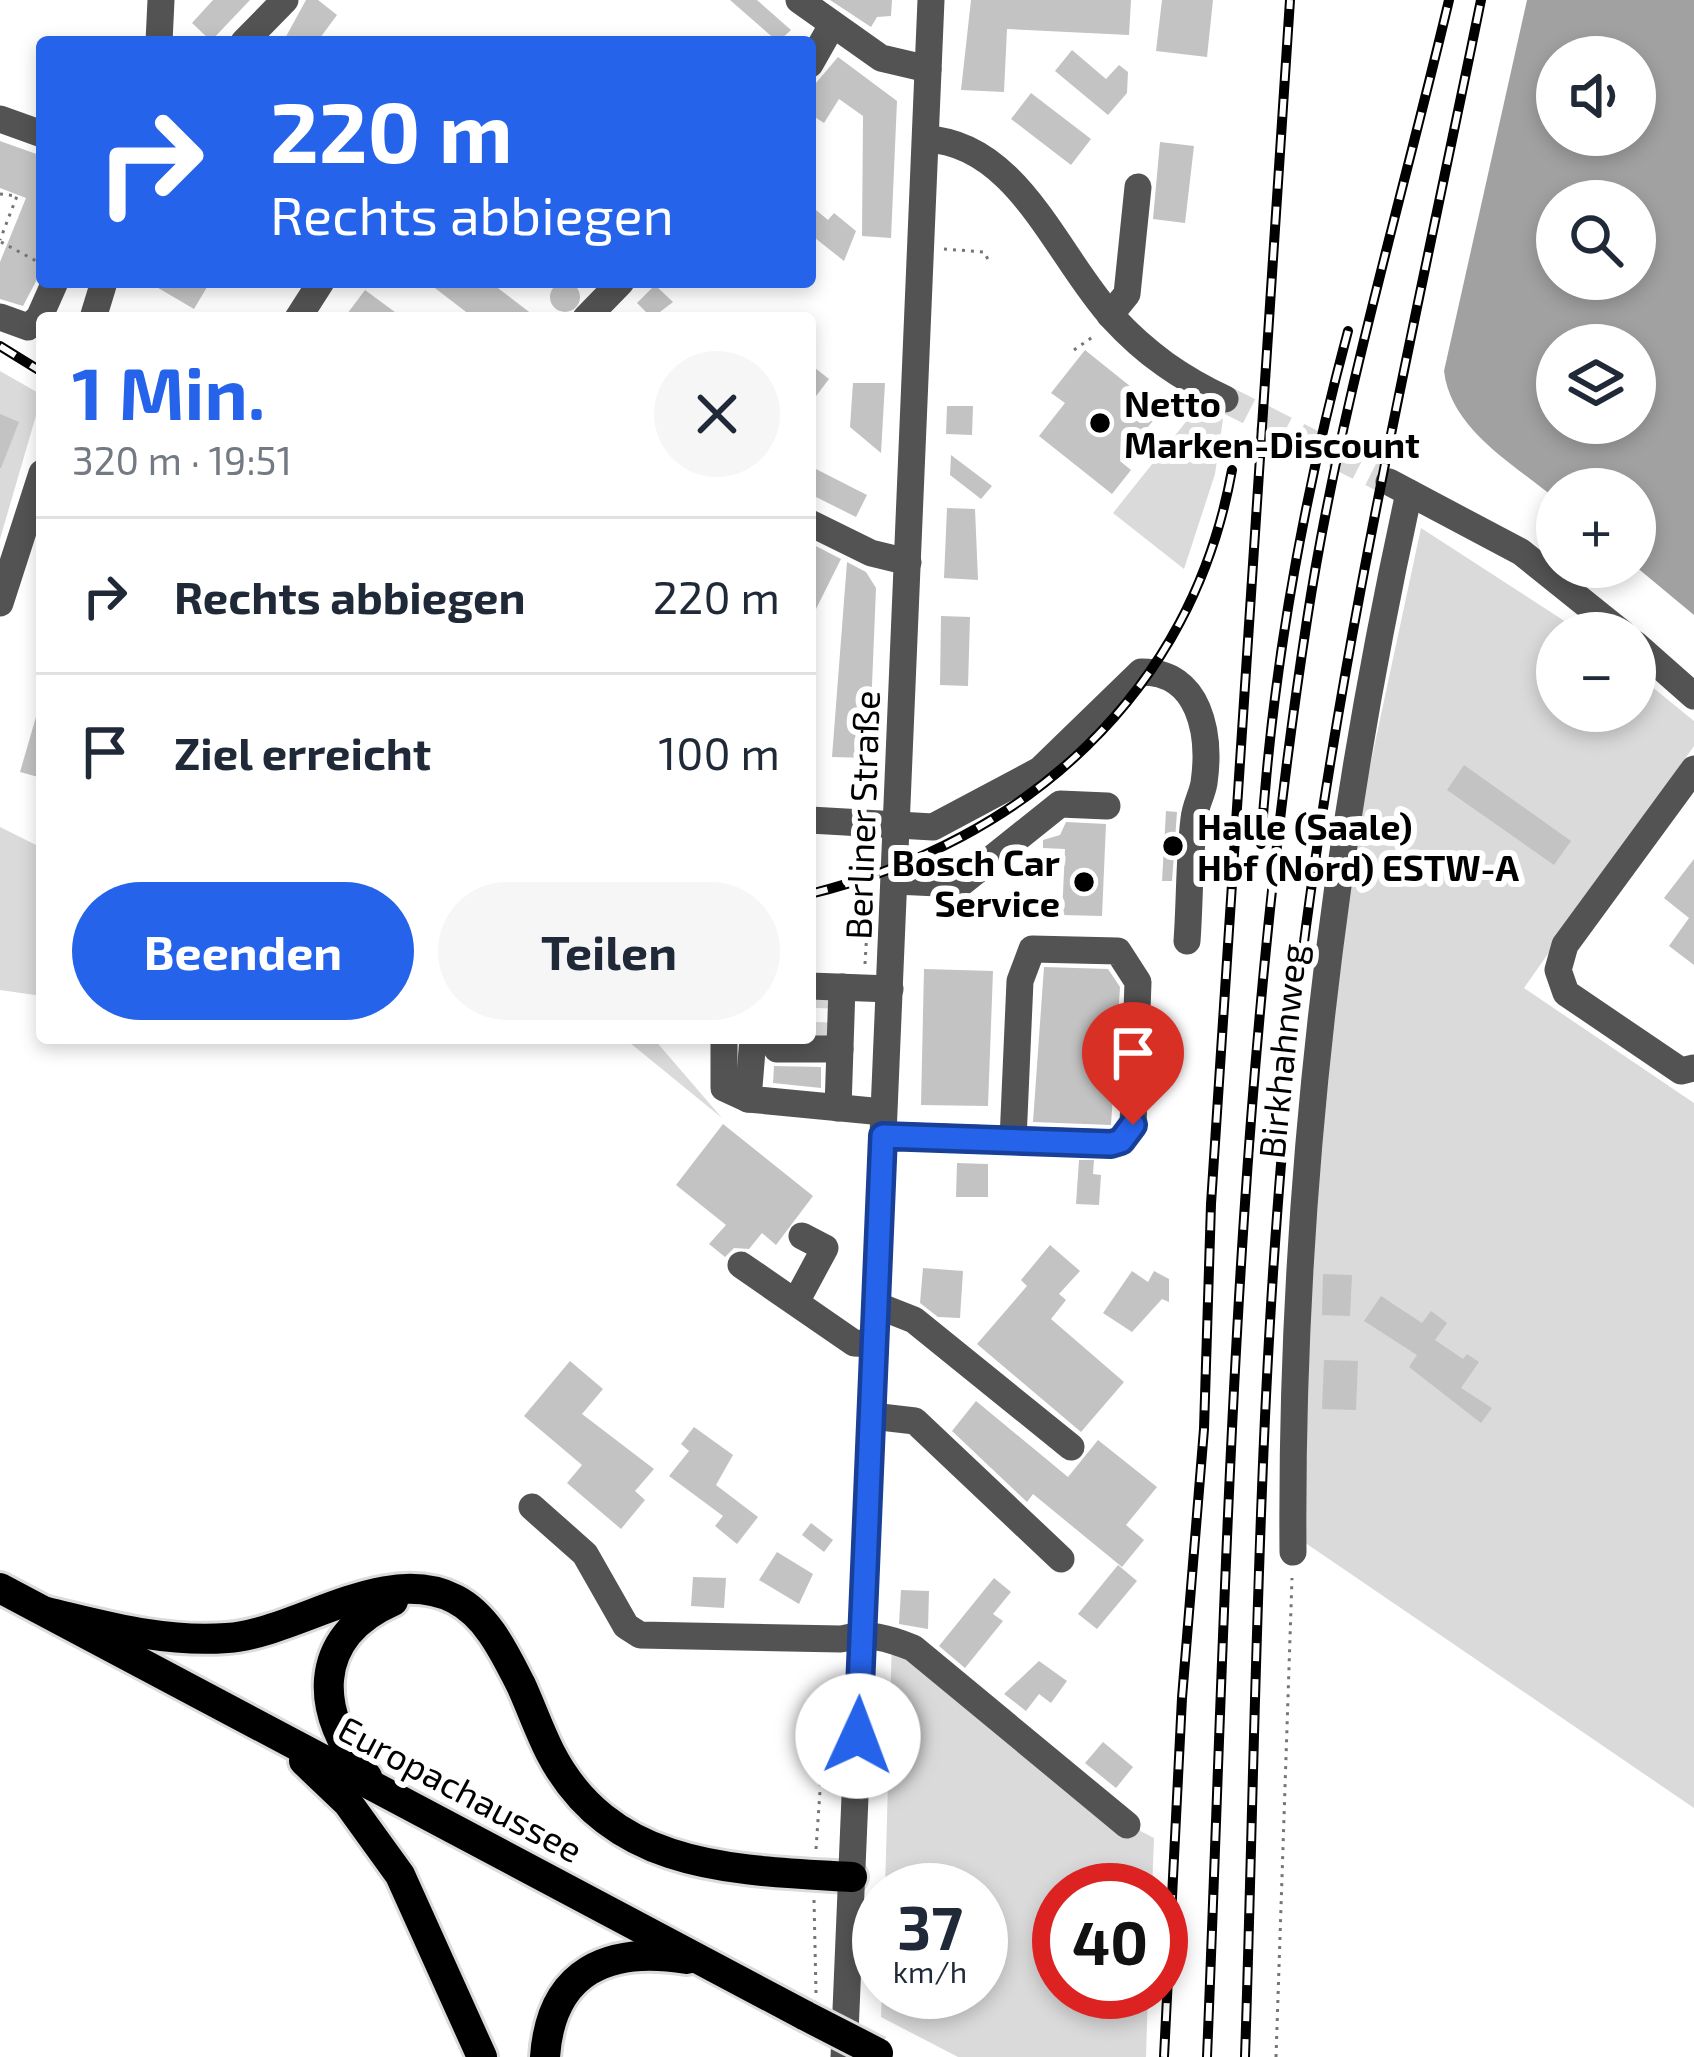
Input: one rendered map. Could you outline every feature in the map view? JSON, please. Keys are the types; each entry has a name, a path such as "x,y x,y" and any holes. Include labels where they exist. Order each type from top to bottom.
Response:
{"main road":[{"name":"Europachaussee","path":"0,1588 707,1962 811,2006 882,2055"},
{"path":"374,1786 336,1732 327,1693 329,1676 354,1626 386,1603 420,1589"},
{"path":"47,1612 168,1638 232,1638 375,1595 420,1589 454,1599 478,1617 503,1648 551,1754 580,1795 621,1833 663,1855 710,1868 852,1877"},
{"path":"274,1732 348,1803 400,1875 482,2057"},
{"path":"544,2057 553,2013 570,1985 592,1967 619,1955 707,1962"}],"street":[{"path":"159,36 161,0"},
{"path":"250,36 285,0"},
{"path":"799,0 831,28 885,60 928,69"},
{"name":"Berliner Straße","path":"853,1863 883,1124 865,988 895,881 932,0"},
{"path":"816,54 831,28"},
{"path":"0,119 36,132"},
{"path":"926,139 976,149 995,163 1110,315 1150,356 1225,399"},
{"path":"1110,315 1127,294 1138,187"},
{"path":"592,312 615,288"},
{"path":"0,317 28,327 36,320"},
{"name":"Birkhahnweg","path":"1293,1552 1292,1410 1301,1196 1322,995 1363,701 1399,488 1458,514 1521,552 1596,612"},
{"path":"0,603 36,492"},
{"path":"816,526 871,553 908,562"},
{"path":"1656,663 1694,696"},
{"path":"816,820 933,827 981,806 1040,770 1141,672 1165,671 1182,683 1204,722 1207,746 1204,788 1194,812 1187,941"},
{"path":"1694,769 1565,945 1558,970 1566,993 1681,1071 1694,1068"},
{"path":"895,881 960,884 1060,804 1107,806"},
{"path":"724,1044 724,1088 748,1100 838,1108 883,1124 1013,1140 1111,1144 1129,1134 1138,982 1118,951 1031,949 1020,981 1013,1140"},
{"path":"816,986 865,988 840,1049 838,1108"},
{"path":"748,1100 753,1044"},
{"path":"777,1044 777,1049 840,1049"},
{"path":"797,1300 825,1248 802,1236"},
{"path":"741,1265 854,1342 875,1344"},
{"path":"876,1305 914,1320 1071,1447"},
{"path":"872,1416 915,1421 1061,1559"},
{"path":"532,1507 585,1554 626,1626 640,1635 841,1639 862,1633 913,1648 1127,1825"},
{"name":"Berliner Straße","path":"844,2057 852,1877"}],"path":[{"path":"0,194 17,196 0,240 36,261"},
{"path":"936,248 984,252 990,262"},
{"path":"1074,350 1085,346 1110,315"},
{"path":"865,988 869,895"},
{"path":"1276,2057 1293,1552"},
{"path":"811,2006 821,1777 838,1708"}],"shaded area":[{"path":"1527,0 1694,0 1694,615 1656,583 1656,468 1536,468 1536,484 1471,428 1449,392 1444,371"},
{"path":"0,371 36,392 36,416 0,539"},
{"path":"1201,403 1223,419 1215,474 1184,569 1113,513"},
{"path":"1421,528 1551,612 1536,612 1536,732 1656,732 1656,690 1694,721 1694,746 1524,988 1694,1103 1694,1808 1304,1542 1314,1159 1351,855"},
{"path":"0,827 36,845 36,995 0,990"},
{"path":"631,1044 658,1044 722,1118"},
{"path":"892,1640 1127,1824 1154,1838 1153,1863 1032,1863 1032,2019 1147,2019 1146,2057 958,2057 885,2019 1008,2019 1008,1863 886,1863"}],"building":[{"path":"213,0 250,0 216,36 206,36 192,23"},
{"path":"306,0 318,0 337,15 321,36 286,36"},
{"path":"730,0 757,0 791,30 784,36 771,36"},
{"path":"830,0 892,0 891,16 877,17 871,27"},
{"path":"971,0 1131,0 1129,35 1007,29 1004,92 961,90"},
{"path":"1162,0 1213,0 1207,57 1156,51"},
{"path":"1072,50 1106,79 1119,65 1128,72 1127,93 1108,115 1055,71"},
{"path":"838,57 897,101 891,238 862,236 863,116 839,99 824,123 816,118 816,83"},
{"path":"1031,93 1091,139 1071,165 1011,119"},
{"path":"0,141 36,154 36,281 23,306 0,299 0,262 26,198 0,188"},
{"path":"1160,142 1194,146 1185,223 1153,219"},
{"path":"816,210 828,220 834,213 856,231 844,261 816,239"},
{"path":"158,288 206,288 194,309"},
{"path":"435,288 498,288 529,312 466,312"},
{"path":"554,288 579,291 579,303 571,311 559,311 551,303"},
{"path":"652,288 673,302 660,312 646,312 637,303"},
{"path":"365,290 395,312 348,312"},
{"name":"Netto Marken-Discount","path":"1085,350 1161,411 1120,461 1131,470 1112,494 1039,436 1065,403 1051,393"},
{"path":"816,369 829,379 816,396"},
{"path":"853,383 885,383 881,453 850,427"},
{"path":"947,406 973,406 972,435 946,434"},
{"path":"0,414 19,422 1,468 0,468"},
{"path":"951,455 992,486 981,499 950,475"},
{"path":"816,469 867,495 856,517 816,497"},
{"path":"947,508 975,509 978,580 944,578"},
{"path":"816,546 841,559 816,609"},
{"path":"847,562 866,572 876,588 869,758 832,757"},
{"path":"941,616 970,617 968,686 940,685"},
{"path":"36,717 36,776 20,772"},
{"path":"1464,765 1571,841 1554,865 1447,790"},
{"path":"1166,811 1177,812 1172,881 1162,881"},
{"name":"Bosch Car Service","path":"1066,822 1106,824 1102,916 1062,915 1065,849 1043,848 1043,840 1060,835"},
{"path":"1694,859 1694,965 1669,946 1689,918 1664,898"},
{"path":"1044,967 1108,969 1120,987 1111,1125 1033,1122"},
{"path":"924,969 993,971 988,1106 921,1105"},
{"path":"774,1066 821,1067 821,1088 773,1083"},
{"path":"723,1124 813,1196 776,1245 762,1233 749,1249 734,1248 725,1257 709,1244 726,1225 676,1185"},
{"path":"1079,1160 1094,1160 1093,1174 1101,1175 1099,1205 1076,1204"},
{"path":"957,1163 988,1164 988,1197 956,1197"},
{"path":"1050,1245 1080,1271 1059,1294 1066,1300 1051,1319 1124,1382 1081,1432 977,1344 1027,1286 1021,1280"},
{"path":"923,1268 963,1271 960,1318 938,1317 920,1303"},
{"path":"1132,1271 1148,1282 1154,1271 1169,1279 1169,1302 1162,1299 1132,1332 1103,1313"},
{"path":"1323,1274 1352,1275 1350,1316 1322,1315"},
{"path":"1381,1296 1422,1323 1431,1311 1447,1323 1435,1340 1463,1359 1467,1354 1479,1362 1461,1388 1492,1408 1481,1423 1409,1367 1417,1355 1364,1321"},
{"path":"1324,1360 1358,1361 1356,1410 1322,1409"},
{"path":"570,1361 603,1389 582,1414 654,1469 635,1491 645,1500 621,1529 567,1483 582,1465 524,1416"},
{"path":"976,1401 1068,1477 1098,1440 1157,1487 1126,1525 1144,1540 1122,1567 1033,1494 1027,1502 952,1431"},
{"path":"694,1427 733,1455 716,1485 758,1517 737,1544 715,1526 723,1516 669,1476 689,1451 681,1444"},
{"path":"811,1523 833,1540 824,1552 802,1535"},
{"path":"777,1552 813,1574 799,1604 759,1580"},
{"path":"1118,1565 1137,1581 1097,1629 1078,1614"},
{"path":"693,1577 726,1578 724,1608 691,1606"},
{"path":"994,1578 1011,1592 993,1614 1003,1621 965,1668 939,1646"},
{"path":"901,1590 929,1591 928,1629 899,1624"},
{"path":"1039,1661 1067,1681 1051,1703 1039,1694 1026,1711 1004,1694"},
{"path":"1103,1742 1133,1767 1116,1788 1085,1763"}],"tunnel":[{"path":"1225,399 1389,482"},
{"path":"816,1018 817,986"},
{"path":"815,1044 815,1049"}],"railway":[{"path":"1164,2057 1182,1698 1204,1429 1211,1204 1290,0"},
{"path":"1207,2057 1237,1337 1248,1158 1282,800 1307,620 1336,464 1449,0"},
{"path":"1245,2057 1267,1379 1300,974 1357,607 1481,0"},
{"path":"1261,844 1292,585 1348,331"},
{"path":"0,346 36,368"},
{"path":"816,892 889,870 961,837 1028,795 1087,746 1138,688 1180,623 1211,550 1232,470"}],"place":[{"name":"Netto Marken-Discount","path":"1100,423"},
{"name":"Halle (Saale) Hbf (Nord) ESTW-A","path":"1173,846"},
{"name":"Bosch Car Service","path":"1084,882"}],"route":[{"path":"858,1736 883,1136 1111,1144 1121,1141 1133,1125"}]}
